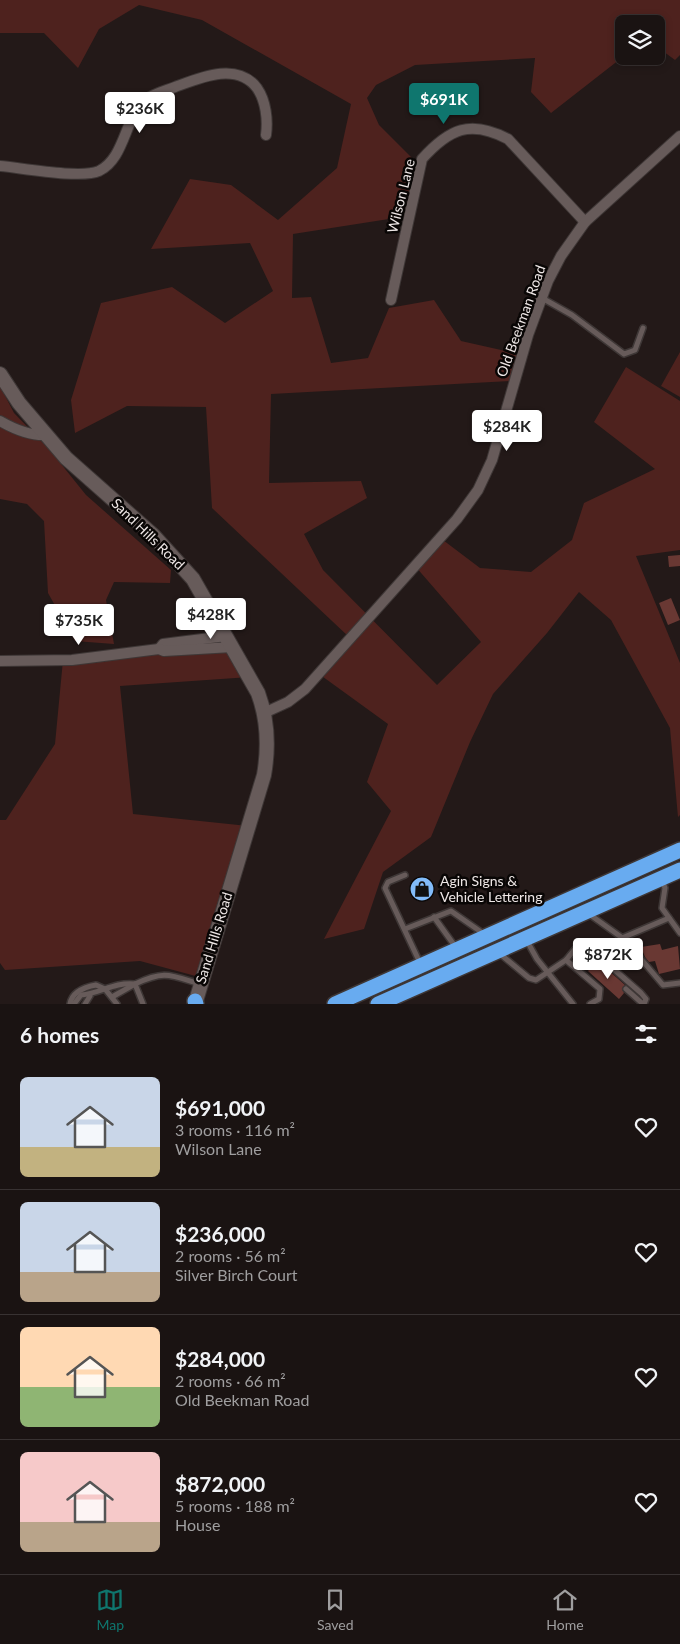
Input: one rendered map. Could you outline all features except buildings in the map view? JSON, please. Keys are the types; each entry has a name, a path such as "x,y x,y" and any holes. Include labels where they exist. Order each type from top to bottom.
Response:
{"highway":[{"path":"335,1004 680,850"},
{"path":"378,1004 680,870"}],"street":[{"path":"0,166 74,174 89,174 99,171 110,163 135,114 144,101 154,95 211,73 225,73 254,84 259,91 266,113 266,135"},
{"name":"Wilson Lane","path":"391,300 422,159 436,143 456,132 473,126 495,132 508,139 585,222"},
{"name":"Old Beekman Road","path":"264,712 288,702 305,689 457,519 478,490 492,460 528,335 541,298 561,256 585,222 680,136"},
{"name":"Sand Hills Road","path":"0,374 19,404 66,458 153,535 193,579 258,693 264,712 268,747 264,775 195,1003"},
{"path":"0,421 14,429 46,435"},
{"path":"0,661 72,660 159,648 164,644 229,641"}],"lane":[{"path":"541,298 572,315 624,354 635,350 644,328"},
{"path":"405,875 385,885 421,965"},
{"path":"662,878 665,888 662,908 680,933"},
{"path":"405,929 451,911 486,936"},
{"path":"586,912 635,947 641,960 663,985 680,983"},
{"path":"434,917 457,949"},
{"path":"622,938 669,918"},
{"path":"526,938 537,959 572,1004"},
{"path":"496,952 529,978 536,980 566,960 573,950 583,948 593,950 646,998 644,1004 626,989"},
{"path":"583,948 596,963"},
{"path":"566,960 600,989 599,999 590,1004"},
{"path":"112,997 154,975 168,974 200,984"},
{"path":"74,1004 81,995 90,996 120,984 135,984"},
{"path":"135,984 143,1004"},
{"path":"70,1004 74,995 86,987 96,985 105,989 117,1004"},
{"path":"85,1004 90,996"}],"shaded area":[{"path":"0,0 680,0 680,55 675,60 665,53 665,15 615,15 615,63 551,113 531,92 535,58 415,65 376,85 367,98 379,125 422,168 408,216 293,234 292,298 311,297 331,363 368,358 389,308 434,300 461,341 519,354 512,381 271,394 269,483 361,481 367,498 304,534 323,570 437,685 481,642 415,566 439,537 480,568 531,572 572,540 584,503 655,469 594,422 626,367 680,401 680,550 636,556 680,663 680,815 678,817 670,728 611,620 579,592 547,633 493,694 470,742 431,837 383,872 364,929 324,939 391,811 367,782 388,724 319,674 349,637 212,508 206,407 127,406 75,433 71,400 101,303 172,287 225,323 273,291 250,243 151,249 190,179 231,185 278,220 337,168 351,104 202,20 139,5 99,29 78,68 44,33 0,33"},
{"path":"680,352 680,397 661,386"},
{"path":"0,386 14,413 49,449 86,495 171,570 170,583 114,582 106,600 114,644 75,641 48,593 44,521 27,504 0,499"},
{"path":"234,647 250,677 120,686 133,814 248,826 203,978 140,961 5,970 0,963 0,820 6,820 55,744 63,660"}],"place":[{"name":"Agin Signs & Vehicle Lettering","path":"422,889"}]}
